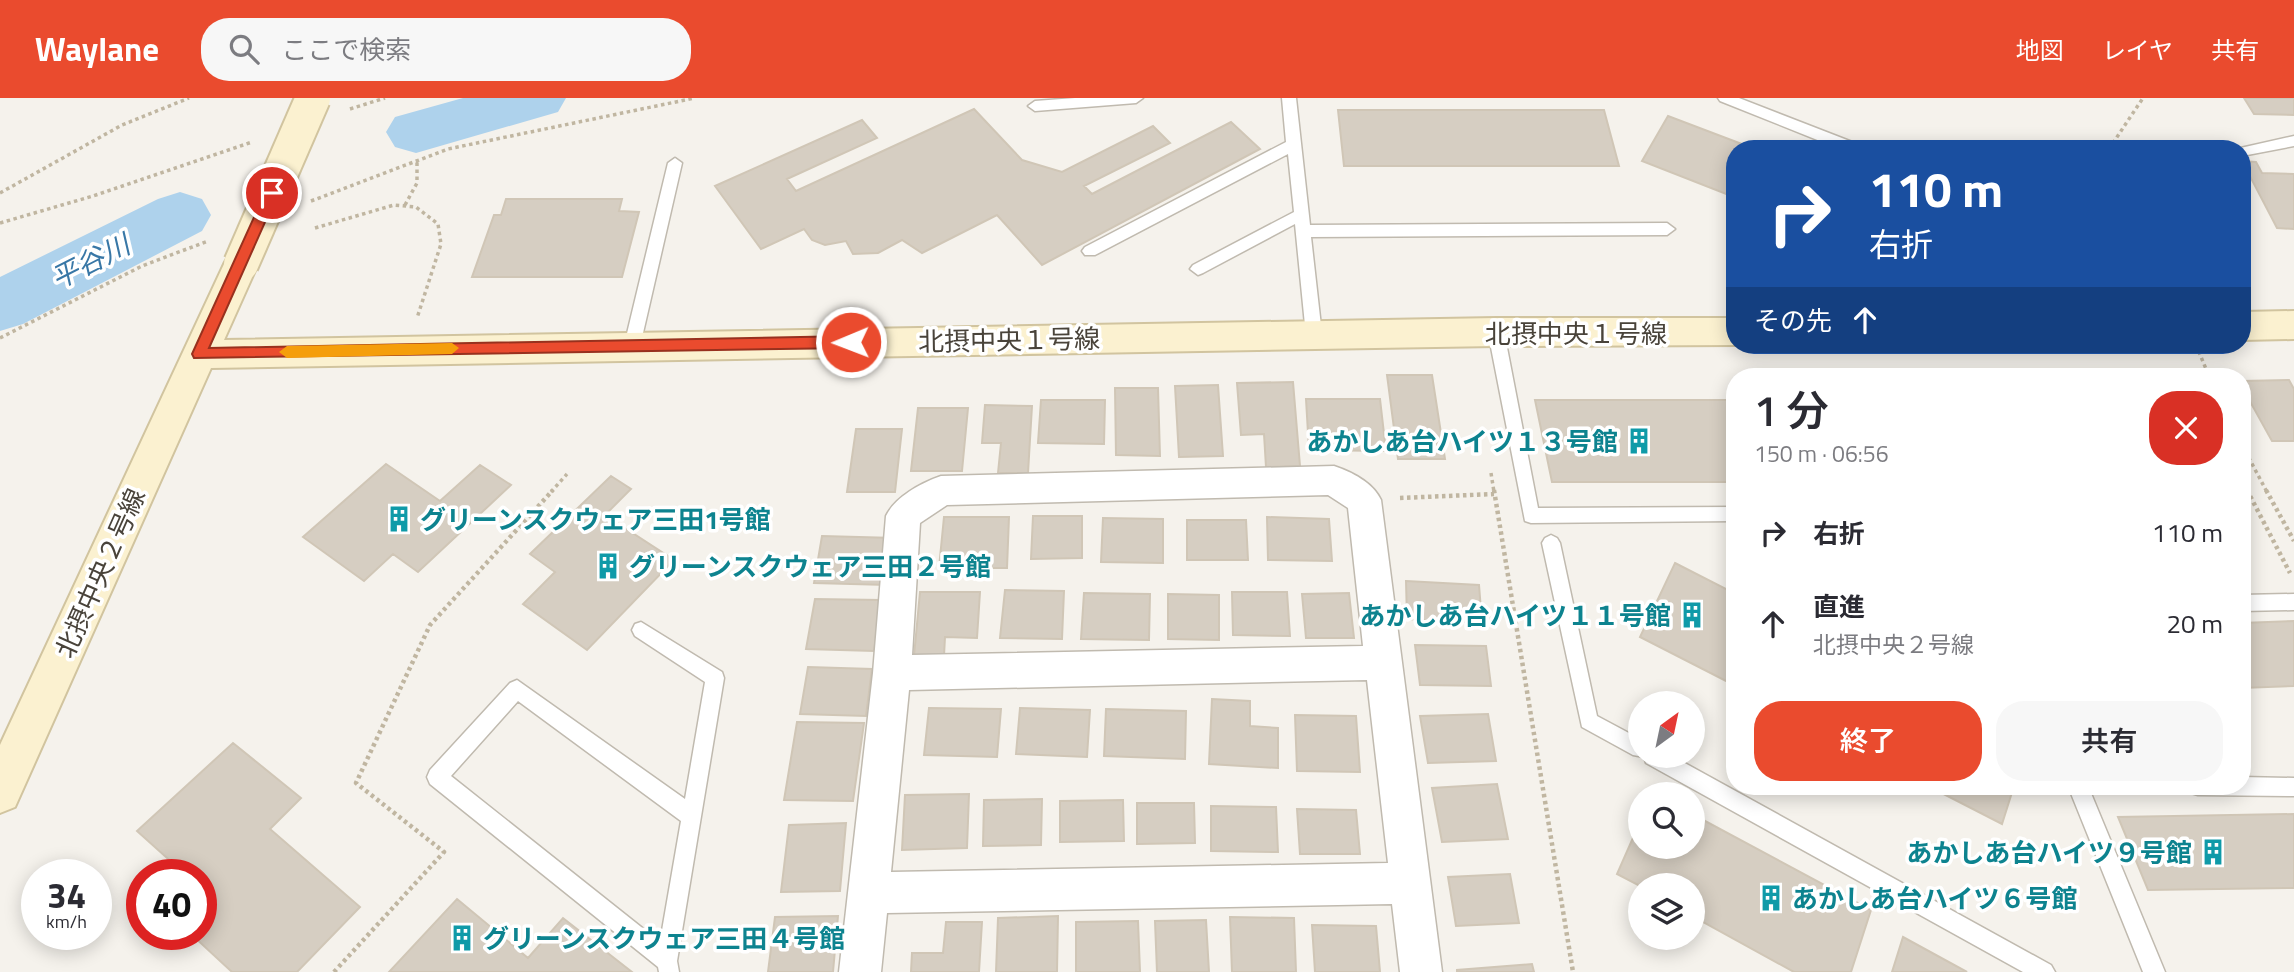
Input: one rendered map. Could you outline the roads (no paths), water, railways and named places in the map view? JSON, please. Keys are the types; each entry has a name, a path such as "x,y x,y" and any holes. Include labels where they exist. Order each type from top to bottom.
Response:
{"street":[{"name":"北摂中央２号線","path":"0,792 241,264 313,98"},
{"path":"2251,326 2294,326"},
{"name":"北摂中央１号線","path":"200,354 1496,332 1726,332"},
{"path":"860,972 892,673 903,516 941,491 1334,480 1364,500 1421,972"},
{"path":"892,673 1385,663"},
{"path":"868,893 1409,883"}],"lane":[{"path":"1035,106 1136,98"},
{"path":"1289,98 1314,335"},
{"path":"1725,98 1832,140"},
{"path":"2251,149 2294,141"},
{"path":"1090,251 1294,144"},
{"path":"632,346 675,163"},
{"path":"1198,269 1300,215"},
{"path":"1301,231 1667,229"},
{"path":"1496,332 1531,516 1726,514"},
{"path":"1551,543 1589,721 1628,742"},
{"path":"2251,603 2294,602"},
{"path":"641,630 715,678 668,966"},
{"path":"668,966 436,777 517,689 691,816"},
{"path":"1675,768 2044,972"},
{"path":"2251,787 2294,788"},
{"path":"2082,795 2154,972"}],"waterway":[{"name":"平谷川","path":"416,132 537,98"},
{"name":"平谷川","path":"0,306 180,215"}],"place":[{"name":"あかしあ台ハイツ１３号館","path":"1639,441"},
{"name":"グリーンスクウェア三田1号館","path":"399,519"},
{"name":"グリーンスクウェア三田２号館","path":"608,566"},
{"name":"あかしあ台ハイツ１１号館","path":"1692,615"},
{"name":"あかしあ台ハイツ９号館","path":"2213,852"},
{"name":"あかしあ台ハイツ６号館","path":"1771,898"},
{"name":"グリーンスクウェア三田４号館","path":"462,938"}]}
